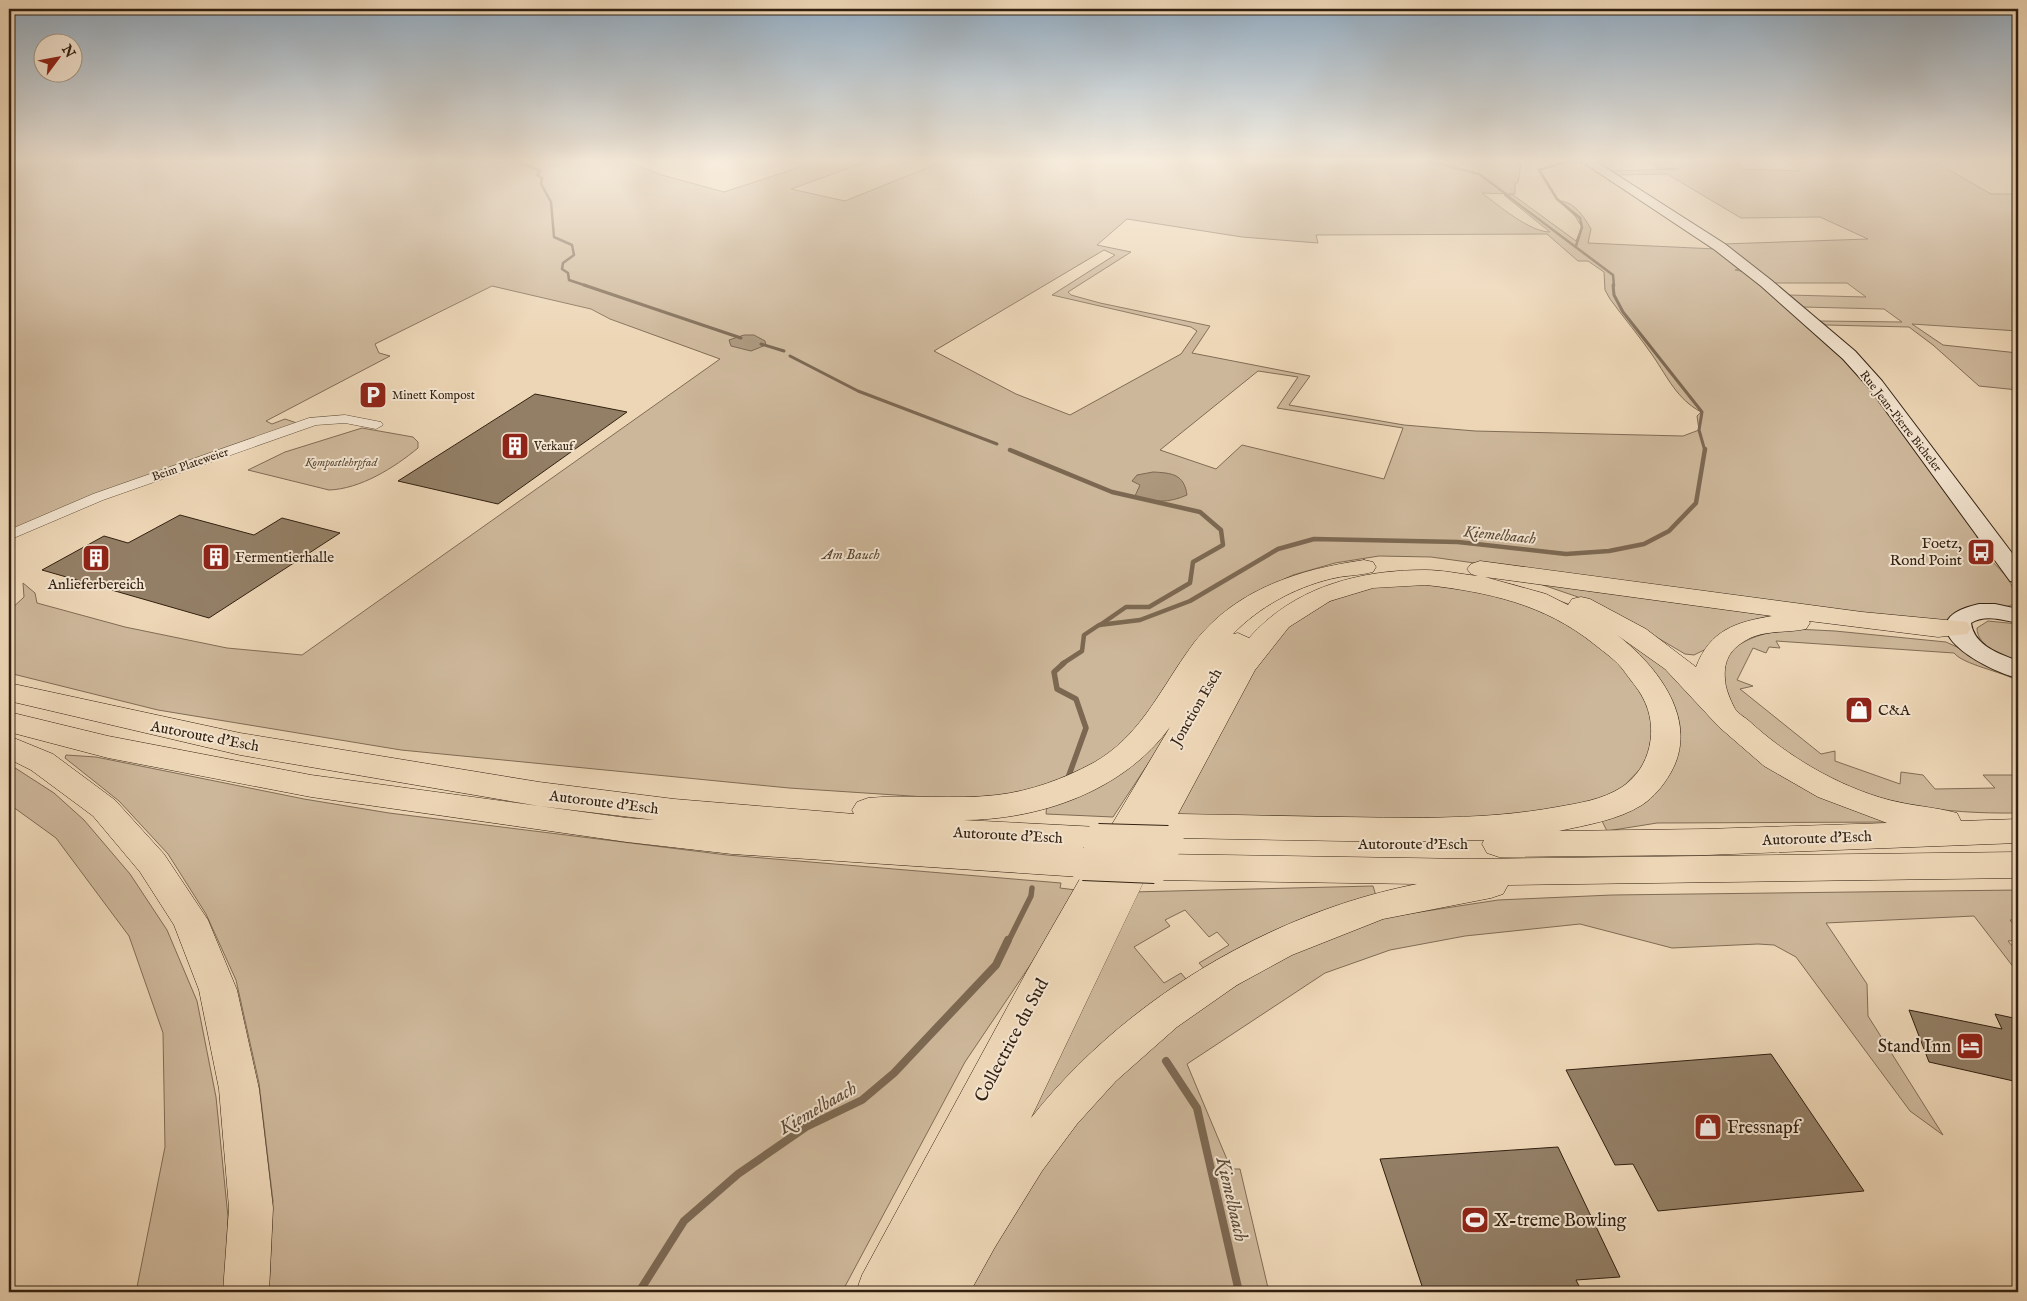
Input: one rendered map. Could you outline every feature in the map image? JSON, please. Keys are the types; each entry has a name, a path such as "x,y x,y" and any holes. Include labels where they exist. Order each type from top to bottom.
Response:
{"highway":[{"path":"868,810 899,806 984,808 1026,801 1058,792 1096,776 1122,759 1148,735 1172,702 1199,656 1226,623 1276,589 1329,572 1395,565 1472,568 1938,629 1964,637"},
{"path":"1433,565 1516,582 1542,590 1594,611 1634,633 1667,657 1706,692 1730,721 1773,756 1829,789 1859,801 1934,821 2018,829"},
{"name":"Jonction Esch","path":"1148,790 1222,662 1251,628 1267,613 1295,594 1350,570"},
{"path":"357,764 868,810 1096,843 1166,845 1533,825 1596,811 1633,796 1655,774 1664,756 1666,726 1660,704 1649,683 1611,643 1559,610 1491,587 1446,578 1393,577 1351,584 1328,592 1282,619 1241,667 1172,794 1078,976 924,1292"},
{"path":"1730,721 1712,692 1709,673 1714,652 1728,637 1754,626 1790,622 1832,625 1946,639 1964,637"},
{"name":"Autoroute d'Esch","path":"9,692 212,738 539,794 674,811 1096,843"},
{"name":"Autoroute d'Esch","path":"9,722 108,747 398,800 628,830 741,842 1096,843 1166,845 1537,844 1706,842 2018,829"},
{"path":"9,746 42,762 73,783 104,808 152,863 190,920 218,990 239,1089 251,1208 246,1292"},
{"name":"Collectrice du Sud","path":"879,1292 1040,982 1148,790"},
{"name":"Autoroute d'Esch","path":"1166,845 1469,872 2018,865"},
{"path":"944,1292 979,1231 1027,1156 1062,1110 1102,1068 1162,1015 1224,974 1279,944 1379,906 1574,871"}],"main road":[{"name":"Rue Jean-Pierre Bicheler","path":"1679,220 1700,233 1766,283 1849,355 1876,385 2018,576"},
{"path":"2015,612 1973,612 1964,615 1959,621 1964,637 1985,656 2018,670"}],"street":[{"name":"Beim Plateweier","path":"9,535 98,497 314,421 345,419 376,425"}],"green space":[{"name":"Am Bauch","path":"9,220 1126,220 1097,245 1131,252 1068,292 1071,295 1100,303 1210,326 1192,353 1310,376 1289,405 1404,425 1475,431 1683,436 1699,430 1697,416 1701,412 1685,401 1679,394 1610,299 1605,290 1604,272 1588,261 1578,261 1547,234 1316,235 1318,243 1242,237 1132,220 1519,220 1533,228 1550,232 1535,220 1547,220 1576,241 1582,227 1577,220 1585,220 1591,229 1588,243 1716,249 1738,265 1739,269 1735,270 1745,272 1843,354 1868,383 1976,533 1983,551 2006,576 2014,592 2018,594 2018,601 2013,605 2001,607 1974,606 1963,608 1945,622 1925,625 1431,557 1379,556 1335,563 1293,575 1249,596 1114,753 1088,770 1026,792 983,798 926,797 789,788 401,750 158,710 9,673 9,611 24,597 23,583 35,593 37,603 125,627 227,648 302,655 720,359 610,319 591,309 492,286 375,344 379,353 390,356 266,421 272,424 285,419 297,423 93,495 9,532","holes":["1104,250 1115,255 1052,295 1191,327 1197,331 1181,354 1070,415 1016,394 934,351","1258,371 1298,377 1277,408 1403,428 1384,479 1242,445 1216,469 1160,450"]},
{"path":"1826,220 2018,220 2018,331 1912,324 1943,345 2018,353 2018,390 1979,386 1933,345 1909,327 1826,325 1820,321 1902,322 1884,309 1803,307 1788,295 1866,297 1847,283 1773,283 1723,244 1868,239"},
{"name":"Kompostlehrpfad","path":"362,428 413,437 418,442 418,448 376,476 341,489 329,490 248,470 285,452"},
{"path":"1474,576 1514,585 1568,604 1609,624 1644,646 1722,721 1899,822 1657,823 1607,831 1600,817 1665,777 1638,661"},
{"path":"1534,582 1779,613 1694,655 1685,654 1636,625 1578,597"},
{"path":"1397,583 1457,585 1505,596 1553,614 1603,645 1636,681 1654,722 1652,750 1644,765 1622,788 1594,804 1531,817 1174,820 1253,671 1290,625 1316,607 1357,590"},
{"path":"1988,621 2018,624 2018,661 1998,654 1981,640 1977,628"},
{"path":"1240,624 1210,660 1165,738 1113,817 1046,814 1047,802 1100,780"},
{"path":"1795,629 1946,642 2018,675 2018,681 1966,661 1954,653 1776,641 1780,648 1769,647 1766,653 1753,648 1737,680 1753,686 1740,689 1821,754 1835,751 1835,761 1900,784 1901,772 1923,775 1935,789 1995,788 1983,775 2012,775 2018,782 2018,813 1962,812 1936,809 1884,799 1859,791 1802,766 1747,724 1730,707 1723,694 1725,656 1749,639"},
{"path":"66,755 96,757 304,799 389,813 727,855 1061,883 1060,888 1076,890 1043,946 965,1062 842,1292 269,1292 273,1201 259,1083 236,980 206,914 168,854 119,801 65,758"},
{"path":"9,764 54,793 84,820 130,874 167,930 197,1001 216,1097 228,1217 225,1292 136,1292 165,1147 163,1033 129,936 56,838 9,804"},
{"path":"1373,886 1377,899 1207,972 1199,963 1229,945 1217,932 1209,937 1185,910 1165,920 1170,926 1134,947 1164,983 1181,973 1190,984 1008,1149 1132,892"},
{"path":"2018,890 2018,920 2010,920 2018,931 2018,940 2008,941 2018,953 2018,973 1974,916 1826,923 1867,984 1868,1016 1943,1135 1910,1111 1796,957 1774,945 1672,948 1580,924 1465,936 1390,950 1325,973 1187,1064 1231,1169 1240,1169 1269,1292 966,1292 1011,1213 1076,1119 1171,1026 1289,953 1387,917 1498,900 1612,895"}],"shaded area":[{"path":"744,335 754,335 765,341 766,345 751,351 731,346 729,340"},
{"path":"1153,472 1176,476 1183,483 1187,495 1174,500 1161,501 1135,496 1140,485 1132,481 1137,475"}],"building":[{"name":"Verkauf","path":"535,394 627,412 498,504 398,481"},
{"name":"Fermentierhalle","path":"180,515 254,535 282,518 340,533 209,618 42,570 104,536 128,543"},
{"name":"Stand Inn","path":"1909,1010 2002,1029 1995,1014 2018,1019 2018,1082 1929,1062"},
{"name":"Fressnapf","path":"1771,1054 1864,1191 1658,1211 1633,1164 1615,1165 1566,1070"},
{"name":"X-treme Bowling","path":"1558,1147 1620,1277 1576,1280 1582,1292 1424,1292 1380,1159"}],"waterway":[{"path":"553,220 554,237 572,245 574,255 563,263 562,269 568,273 569,280 584,285"},
{"name":"Kiemelbaach","path":"1539,220 1613,275 1614,286"},
{"path":"1576,246 1582,227 1580,220"},
{"path":"584,285 741,338"},
{"name":"Kiemelbaach","path":"1613,285 1614,295 1623,312 1702,412 1699,430 1705,450"},
{"path":"761,344 784,351"},
{"path":"790,356 858,391 997,444"},
{"path":"1012,451 1010,450 1112,492 1200,512 1221,530 1223,545 1193,562 1190,583 1149,607 1126,607 1100,625"},
{"name":"Kiemelbaach","path":"1100,625 1140,620 1190,601 1278,549 1314,539 1458,542 1566,554 1609,551 1644,544 1669,531 1696,503 1705,450"},
{"name":"Kiemelbaach","path":"1062,664 1082,651 1084,635 1100,625"},
{"name":"Kiemelbaach","path":"1064,663 1054,672 1057,689 1076,699 1086,728 1069,775"},
{"name":"Kiemelbaach","path":"1008,942 1031,896 1032,888"},
{"name":"Kiemelbaach","path":"639,1292 684,1221 738,1174 806,1127 862,1100 894,1073 996,965 1008,940"},
{"name":"Kiemelbaach","path":"1166,1061 1197,1108 1239,1292"}],"place":[{"name":"Minett Kompost","path":"373,395"},
{"name":"Verkauf","path":"515,446"},
{"name":"Foetz, Rond Point","path":"1981,552"},
{"name":"Fermentierhalle","path":"216,557"},
{"name":"Anlieferbereich","path":"96,558"},
{"name":"C&A","path":"1859,710"},
{"name":"Stand Inn","path":"1970,1046"},
{"name":"Fressnapf","path":"1708,1127"},
{"name":"X-treme Bowling","path":"1475,1220"}]}
